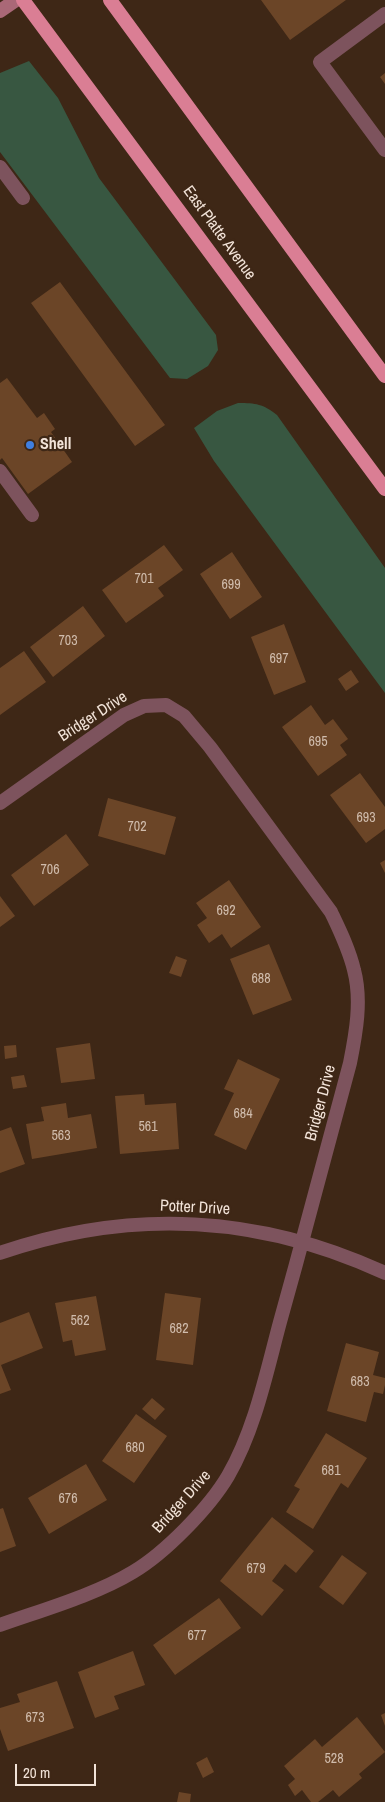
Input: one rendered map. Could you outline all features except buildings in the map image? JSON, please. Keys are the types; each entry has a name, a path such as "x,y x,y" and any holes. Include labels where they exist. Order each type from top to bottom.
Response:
{"highway":[{"name":"East Platte Avenue","path":"23,0 54,39 385,489"},
{"path":"110,0 385,376"}],"main road":[{"path":"0,11 16,0"}],"street":[{"path":"385,14 320,62 385,150"},
{"path":"0,167 23,198"},
{"path":"0,471 32,515"},
{"name":"Bridger Drive","path":"0,803 124,715 144,706 166,705 184,716 210,748 331,912 346,942 355,972 358,1003 356,1035 350,1063 302,1242 255,1412 243,1448 228,1477 208,1504 185,1529 158,1554 133,1572 78,1597 0,1625"},
{"name":"Potter Drive","path":"0,1253 66,1234 102,1228 143,1224 225,1226 264,1232 302,1242 347,1256 385,1272"}],"green space":[{"path":"29,61 58,98 99,178 216,335 218,350 208,366 187,379 170,378 0,152 0,73"},
{"path":"238,403 259,405 268,408 277,415 385,568 385,693 214,461 194,428 217,411"}],"place":[{"name":"Shell","path":"30,445"}]}
